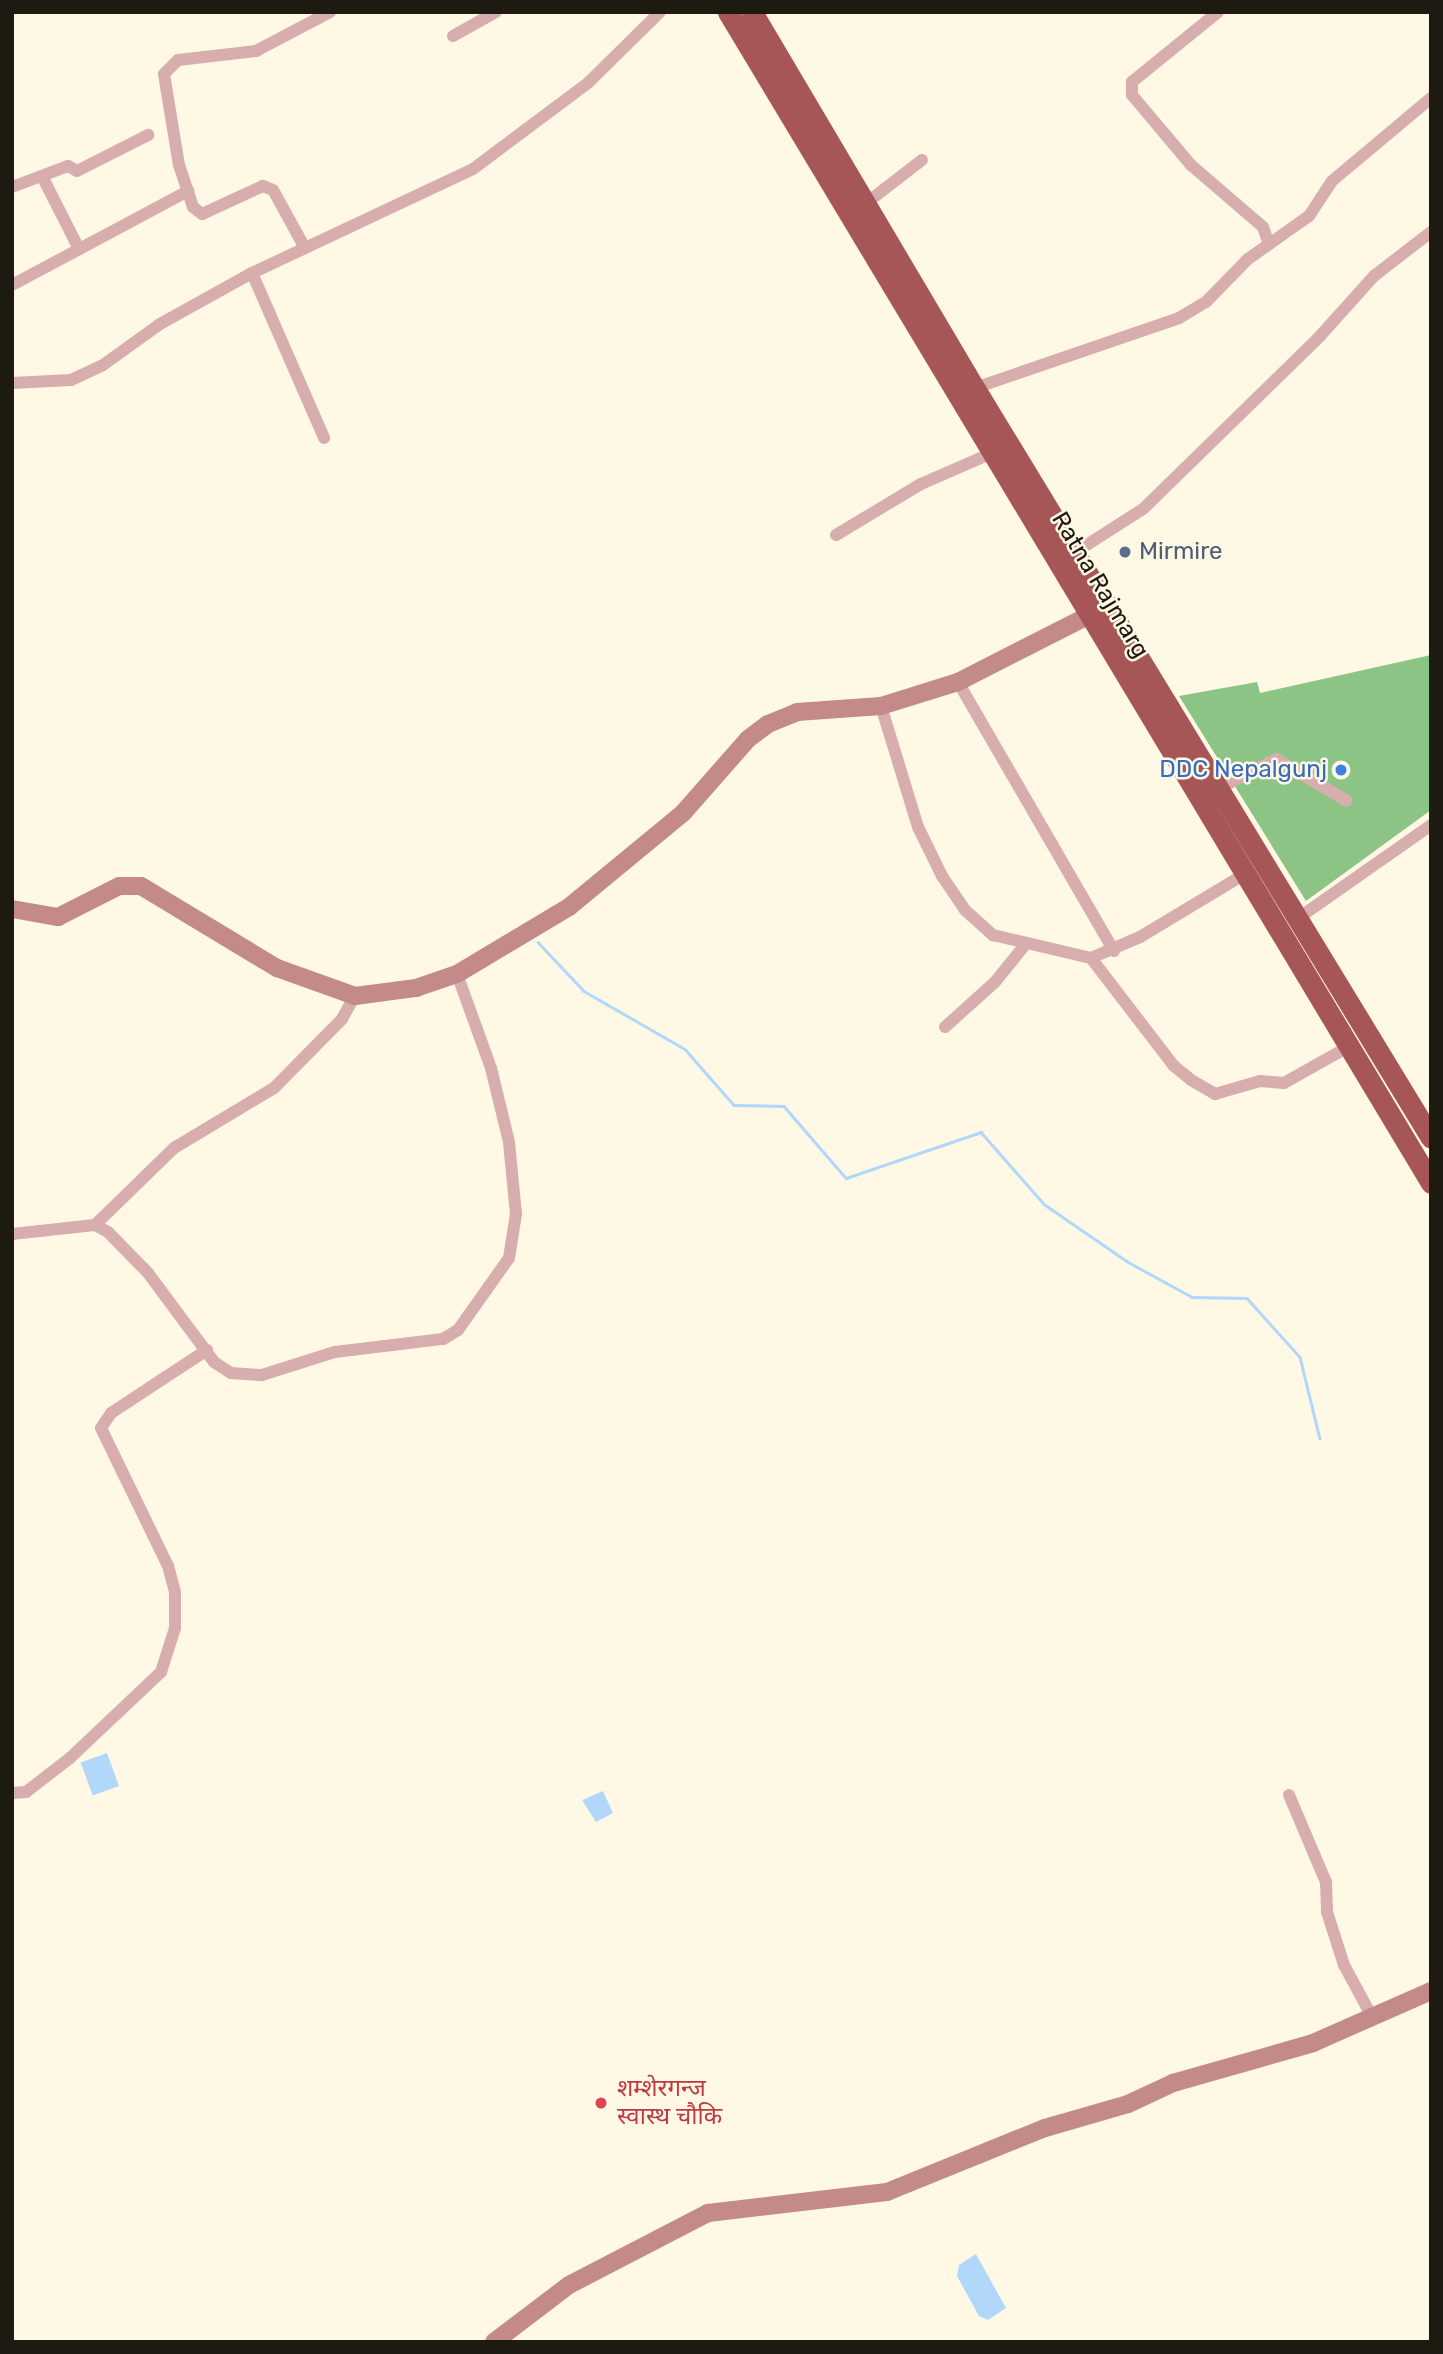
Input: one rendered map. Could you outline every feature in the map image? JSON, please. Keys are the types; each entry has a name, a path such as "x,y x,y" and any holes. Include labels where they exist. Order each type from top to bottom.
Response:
{"highway":[{"name":"Ratna Rajmarg","path":"729,12 990,454 1066,557 1107,606 1429,1131"},
{"name":"Ratna Rajmarg","path":"752,12 975,388 1066,557 1087,616 1431,1183"}],"street":[{"path":"305,248 273,190 263,186 202,214 188,191 177,152 164,74 167,66 178,61 256,51 330,12"},
{"path":"453,36 496,12"},
{"path":"12,383 71,380 103,365 160,324 252,273 473,169 588,83 660,12"},
{"path":"1218,12 1132,82 1132,95 1191,165 1263,227 1269,244"},
{"path":"975,388 1180,318 1206,302 1269,244 1309,216 1332,181 1431,97"},
{"path":"12,187 68,166 77,171 148,135"},
{"path":"865,204 922,160"},
{"path":"41,176 79,249"},
{"path":"12,285 188,191"},
{"path":"1066,557 1143,509 1320,336 1374,276 1431,232"},
{"path":"252,273 324,438"},
{"path":"836,535 921,484 990,454"},
{"path":"12,909 58,917 118,886 141,886 277,968 355,996 416,988 457,974 534,931 628,863 768,724 797,712 881,706 958,682 1107,606"},
{"path":"958,682 1114,951"},
{"path":"881,706 918,827 942,876 965,910 993,935 1025,945 1091,958 1114,951 1245,874"},
{"path":"1218,789 1276,760 1347,801"},
{"path":"1297,919 1431,824"},
{"path":"944,1027 995,982 1025,945"},
{"path":"1091,958 1174,1066 1216,1094 1260,1081 1292,1081 1350,1046"},
{"path":"12,1234 95,1225 108,1232 148,1273 221,1369 255,1375 335,1352 443,1339 458,1329 498,1277 516,1235 509,1142 477,1020 457,974"},
{"path":"95,1225 174,1148 274,1088 342,1019 355,996"},
{"path":"12,1793 26,1792 70,1758 160,1672 175,1628 175,1592 168,1566 100,1428 111,1413 207,1350"},
{"path":"1289,1795 1326,1882 1327,1912 1344,1965 1371,2015"},
{"path":"494,2342 569,2285 708,2213 887,2192 1045,2128 1128,2104 1173,2083 1312,2043 1431,1991"}],"green space":[{"path":"1431,655 1431,810 1306,901 1179,696 1257,682 1260,693"}],"water":[{"path":"107,1753 119,1786 93,1795 81,1763"},
{"path":"603,1791 613,1813 596,1822 582,1800"},
{"path":"976,2254 1006,2308 988,2320 979,2316 957,2276 959,2265"}],"waterway":[{"path":"538,942 584,991 685,1049 734,1105 784,1106 846,1178 981,1132 1044,1204 1130,1263 1192,1297 1247,1298 1300,1357 1320,1439"}],"place":[{"name":"Mirmire","path":"1125,552"},
{"name":"DDC Nepalgunj","path":"1341,770"},
{"name":"शम्शेरगन्ज स्वास्थ चौकि","path":"601,2103"}]}
